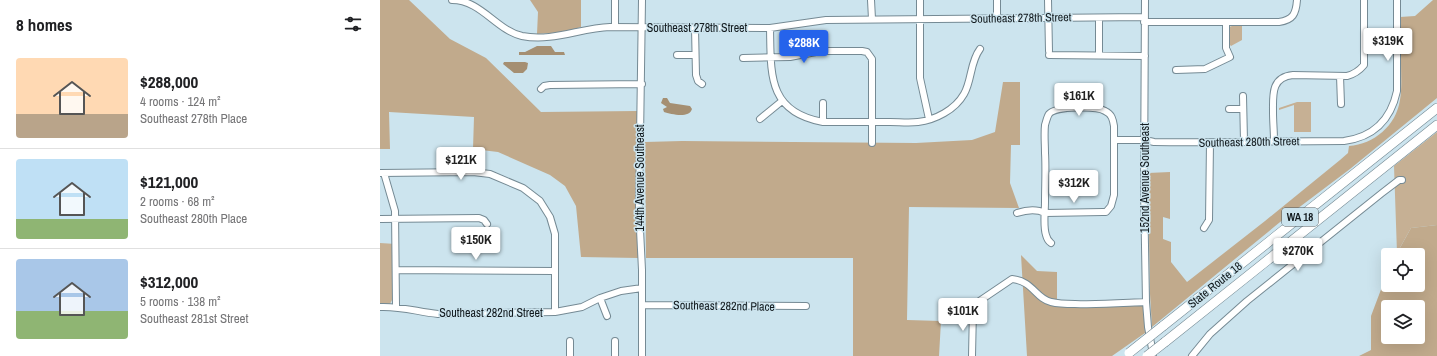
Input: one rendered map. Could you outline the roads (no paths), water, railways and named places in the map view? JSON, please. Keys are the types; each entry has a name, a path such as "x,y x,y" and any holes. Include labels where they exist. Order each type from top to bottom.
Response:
{"highway":[{"name":"State Route 18","path":"1127,354 1437,108"},
{"name":"State Route 18","path":"1147,356 1437,125"}],"street":[{"name":"Southeast 278th Street","path":"452,0 462,1 476,7 504,28 522,36 546,38 558,37 595,28 770,28 797,25 813,21 872,19 1099,18 1226,23 1279,22 1287,21 1292,17 1295,12 1297,0"},
{"path":"615,0 615,27"},
{"name":"144th Avenue Southeast","path":"642,0 643,27 639,209 642,288 642,356"},
{"path":"871,0 872,19"},
{"path":"920,0 920,78 929,119"},
{"path":"997,0 997,19"},
{"path":"1048,0 1049,53 1145,56"},
{"name":"152nd Avenue Southeast","path":"1145,0 1146,302 1148,327 1154,356"},
{"path":"1274,141 1273,93 1276,84 1280,80 1293,75 1340,76 1353,74 1364,64 1364,0"},
{"name":"Southeast 280th Street","path":"1114,140 1210,143 1244,141 1344,141 1355,139 1371,132 1379,126 1391,109 1397,91 1397,0"},
{"path":"1099,18 1099,52"},
{"path":"1176,70 1205,69 1230,57 1226,48 1226,23"},
{"path":"695,28 696,76 698,81 702,84"},
{"path":"770,28 771,73 774,84 782,101 795,112 808,118 823,122 918,122 940,115 957,104 966,88 972,62 980,49"},
{"path":"743,58 770,58 802,55 821,51 867,52 872,59 872,143"},
{"path":"676,55 696,55"},
{"path":"1340,76 1341,104"},
{"path":"541,89 544,86 550,85 642,84"},
{"path":"1243,96 1244,141"},
{"path":"760,119 782,101"},
{"path":"823,103 823,122"},
{"path":"1017,213 1023,211 1041,210 1045,213 1095,213 1106,212 1109,209 1113,203 1114,195 1114,126 1112,118 1109,114 1104,110 1097,108 1061,109 1054,110 1050,113 1046,120 1045,213 1046,235 1051,243"},
{"path":"1229,109 1244,109"},
{"path":"1204,228 1210,220 1210,143"},
{"path":"396,306 396,219 395,210 382,173 473,172 490,174 523,188 540,200 550,217 555,234 555,312"},
{"path":"1192,356 1210,334 1247,301 1382,193 1399,180 1402,180"},
{"path":"380,219 479,218 484,220 487,224"},
{"path":"396,270 554,271"},
{"path":"972,356 973,309 978,302 1012,279 1022,281 1029,285 1049,302 1060,304 1146,302"},
{"name":"Southeast 282nd Street","path":"380,307 396,306 438,314 555,312 582,307 600,298 621,291 642,288"},
{"path":"600,298 607,316"},
{"name":"Southeast 282nd Place","path":"642,305 806,306"},
{"path":"570,341 570,356"},
{"path":"615,341 615,356"}]}
